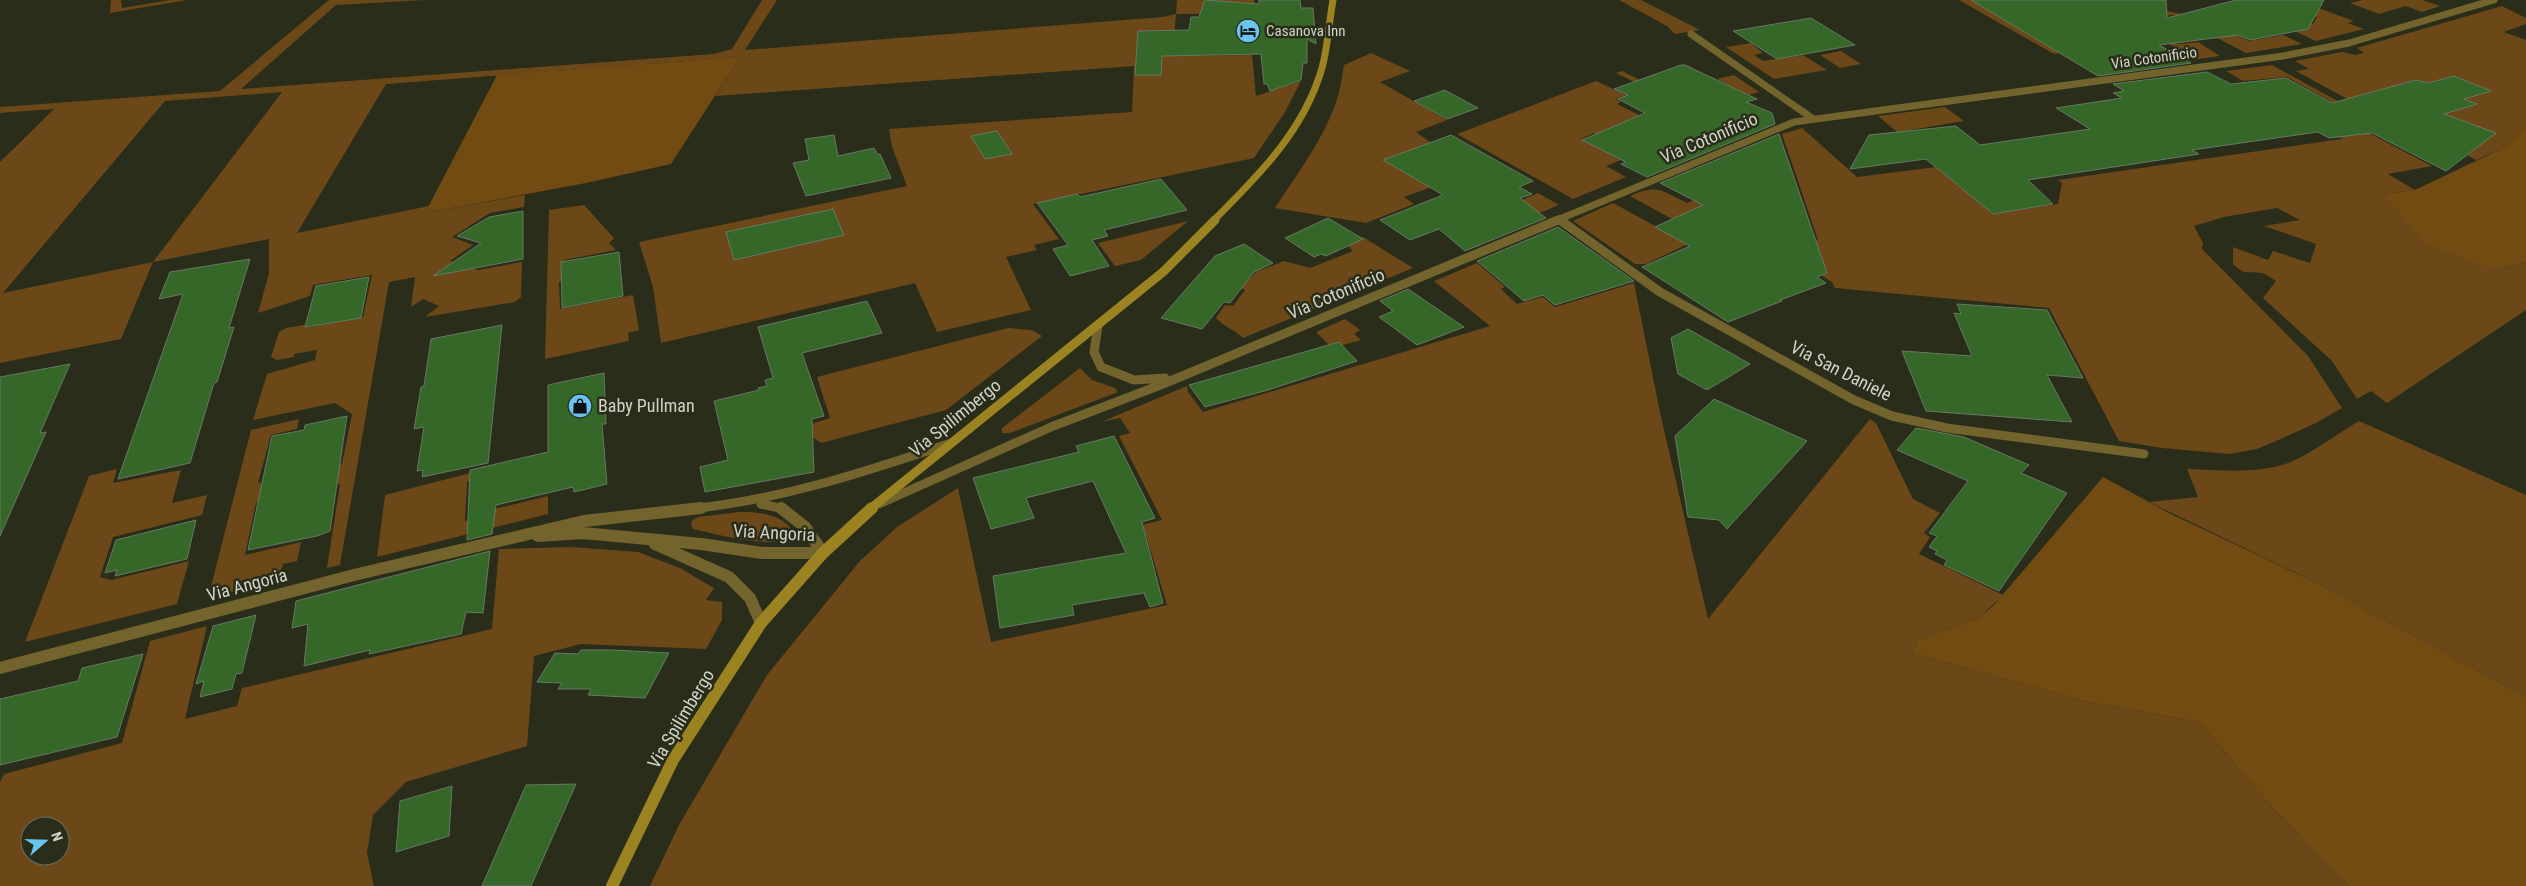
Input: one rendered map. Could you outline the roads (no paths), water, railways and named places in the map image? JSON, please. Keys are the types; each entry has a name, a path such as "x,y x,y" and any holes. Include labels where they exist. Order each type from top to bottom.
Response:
{"main road":[{"name":"Via Spilimbergo","path":"612,886 673,760 761,623 823,553 874,506 1163,272 1237,200 1264,170 1286,141 1309,102 1322,66 1334,0"}],"street":[{"name":"Via Cotonificio","path":"874,506 1051,427 1183,375 1774,129 1812,118 2283,56 2349,43 2494,0"},
{"path":"1690,34 1812,118"},
{"name":"Via San Daniele","path":"1559,219 1660,292 1854,400 1892,416 1923,424 2144,454"},
{"path":"1098,326 1094,352 1101,367 1134,380 1157,380 1183,375"},
{"name":"Via Angoria","path":"739,504 815,487 951,443"},
{"name":"Via Angoria","path":"0,668 504,539 584,521 739,504 772,504 794,514 807,527 823,553"},
{"name":"Via Angoria","path":"504,539 583,533 701,544 762,553 823,553"},
{"name":"Via Angoria","path":"648,540 729,577 750,598 761,623"}],"place":[{"name":"Casanova Inn","path":"1248,31"},
{"name":"Baby Pullman","path":"580,406"}]}
